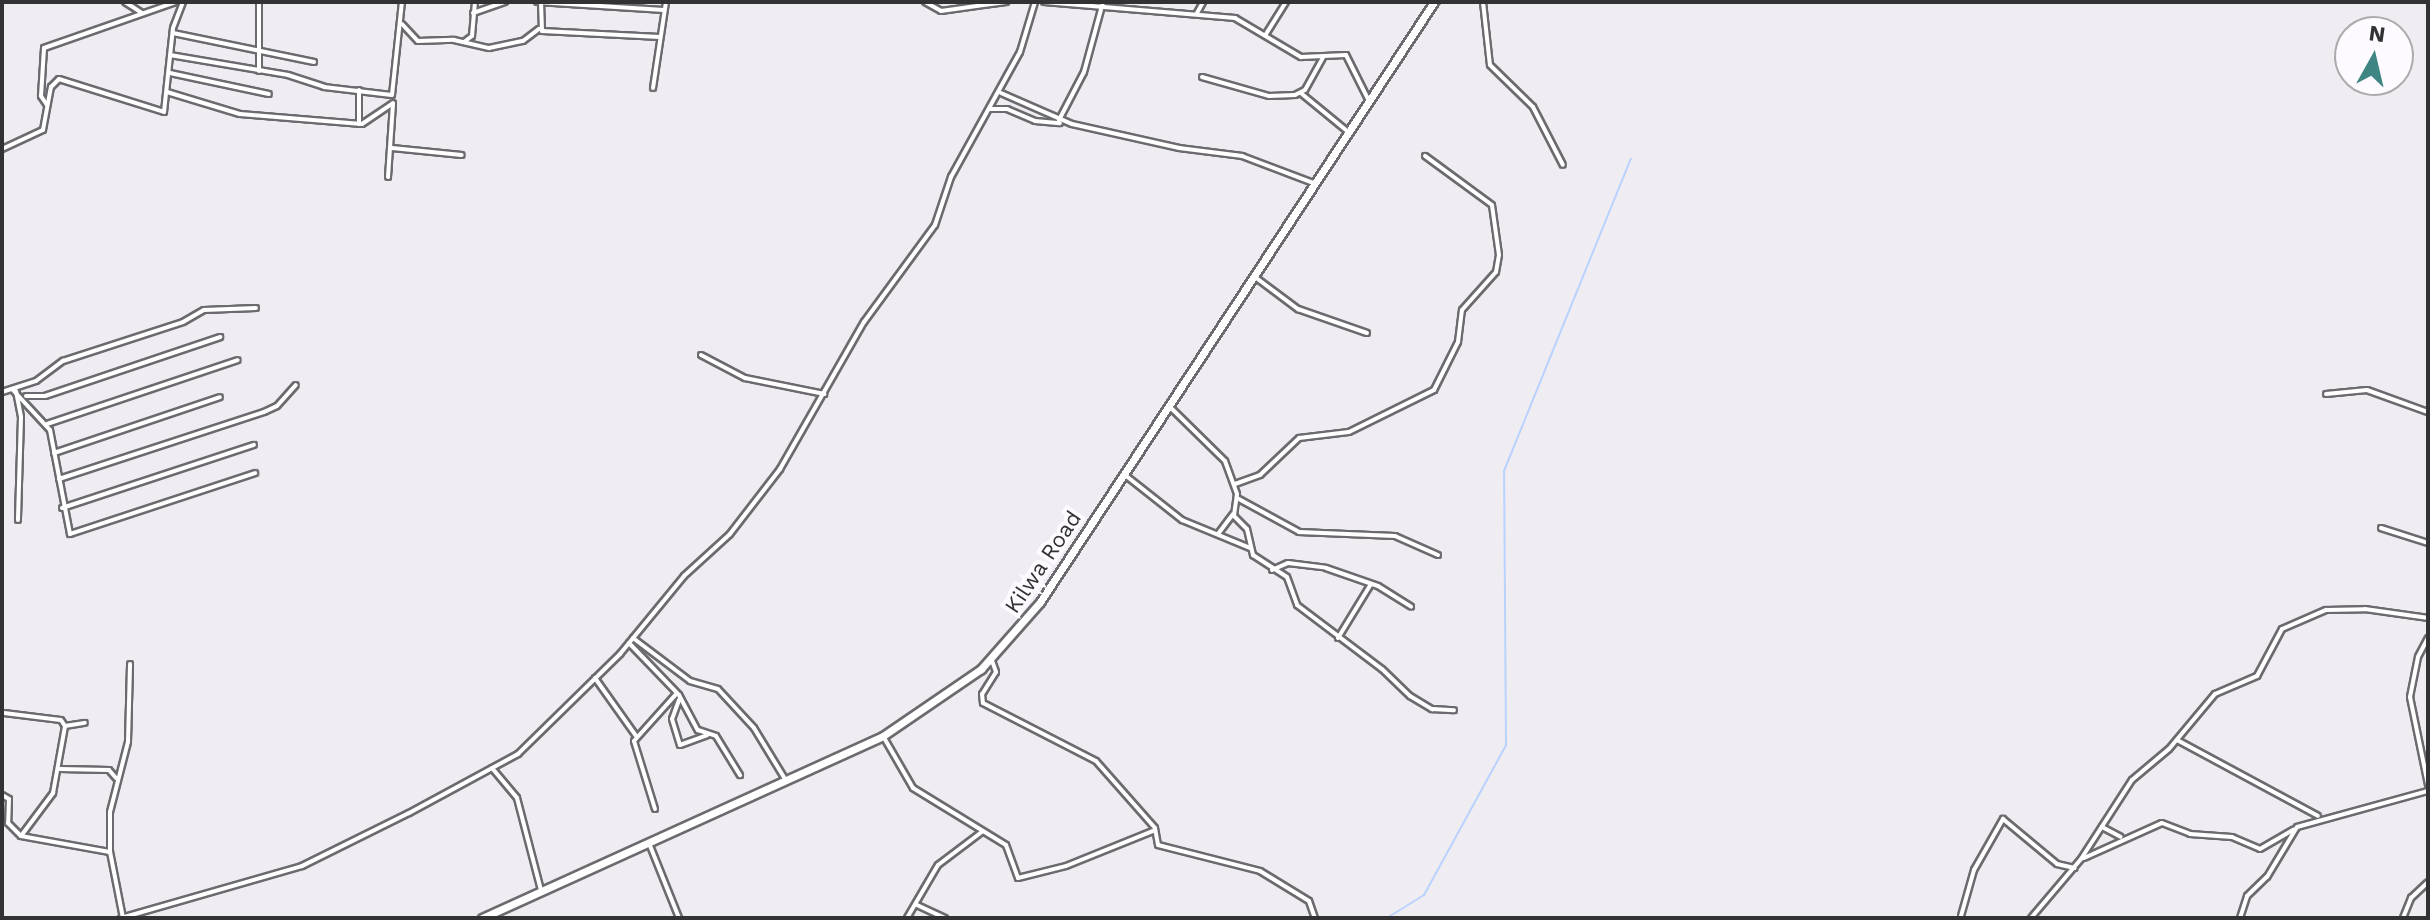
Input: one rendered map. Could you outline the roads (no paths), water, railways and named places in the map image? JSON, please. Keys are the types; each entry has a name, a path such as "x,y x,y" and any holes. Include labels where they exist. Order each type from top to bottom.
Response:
{"highway":[{"name":"Kilwa Road","path":"482,918 883,736 951,693 991,658 1040,602 1434,2"}],"street":[{"path":"125,2 142,13"},
{"path":"48,106 41,96 43,49 176,2"},
{"path":"2,149 43,130 48,106 59,79 162,113 173,33 183,2"},
{"path":"259,2 259,71"},
{"path":"388,177 392,148 392,95 402,2"},
{"path":"462,43 472,38 475,2"},
{"path":"473,13 505,2"},
{"path":"539,29 540,2 664,10"},
{"path":"653,88 666,2"},
{"path":"925,2 941,11 1006,2"},
{"path":"130,664 128,742 116,778 110,852 122,918 302,866 518,754 629,643 684,576 730,534 780,469 864,322 935,225 951,177 1001,93 1035,2"},
{"path":"1044,2 1102,10 1197,13 1235,18 1301,57 1349,56 1370,103"},
{"path":"1059,120 1084,72 1103,2"},
{"path":"1197,13 1203,2"},
{"path":"1266,34 1286,2"},
{"path":"1483,2 1490,65 1533,107 1563,165"},
{"path":"402,24 418,41 496,48 523,41 539,29 660,37"},
{"path":"173,33 314,62"},
{"path":"169,55 392,95"},
{"path":"1302,94 1323,58"},
{"path":"168,71 179,79 269,94"},
{"path":"1202,77 1269,96 1302,94 1347,131"},
{"path":"359,90 359,124"},
{"path":"167,92 240,114 359,124 369,124 393,103"},
{"path":"1001,93 1059,120 1088,128"},
{"path":"990,109 1007,109 1035,121 1242,156 1313,183"},
{"path":"392,148 462,155"},
{"path":"1235,484 1260,475 1299,438 1352,431 1434,390 1458,342 1462,310 1496,272 1499,255 1492,205 1425,156"},
{"path":"1253,276 1298,309 1367,333"},
{"path":"2,392 36,381 63,361 183,322 204,310 256,308"},
{"path":"24,396 45,396 220,337"},
{"path":"701,355 745,378 824,394"},
{"path":"47,424 238,360"},
{"path":"59,479 275,408 296,385"},
{"path":"14,390 24,396 47,424 62,508 71,534 255,473"},
{"path":"14,390 21,417 18,520"},
{"path":"2326,394 2367,390 2428,412"},
{"path":"54,453 220,397"},
{"path":"1167,405 1225,461 1235,484 1237,498 1233,514 1218,534"},
{"path":"62,508 254,445"},
{"path":"1123,474 1182,520 1250,548"},
{"path":"1237,498 1299,532 1395,536 1438,555"},
{"path":"1233,514 1247,529 1250,548 1258,562 1289,580 1297,605 1417,701 1454,710"},
{"path":"2381,528 2428,543"},
{"path":"1272,570 1288,563 1324,567 1371,584 1411,607"},
{"path":"1338,638 1371,584"},
{"path":"2032,917 2075,868 2132,780 2177,740 2215,694 2257,676 2276,636 2288,626 2326,610 2365,609 2428,618"},
{"path":"633,638 690,681 718,689 760,735 786,781"},
{"path":"2081,859 2122,838 2164,823 2185,833 2223,835 2260,849 2319,817 2428,788 2410,697 2428,638"},
{"path":"629,643 678,695 698,730 716,736 740,775"},
{"path":"991,658 996,672 982,694 983,703 1096,761 1156,830 1160,846 1260,871 1309,901 1315,918"},
{"path":"595,678 636,736"},
{"path":"678,695 672,719 680,745 709,734"},
{"path":"655,809 634,746 636,736 678,695"},
{"path":"4,713 61,720 65,726 60,769 52,796 30,818 21,836"},
{"path":"65,726 85,723"},
{"path":"883,736 913,788 1006,845 1013,872 1022,878 1156,830"},
{"path":"2177,740 2319,817"},
{"path":"492,768 517,798 541,892"},
{"path":"60,769 109,770 116,778"},
{"path":"2,795 9,799 8,823 21,836 110,852"},
{"path":"1961,916 1974,870 2003,819 2057,864 2075,868"},
{"path":"2102,827 2122,838"},
{"path":"2240,918 2246,898 2272,870 2294,829"},
{"path":"907,918 938,865 983,831"},
{"path":"649,843 679,918"},
{"path":"2403,918 2411,898 2428,882"},
{"path":"917,905 945,918"},
{"path":"925,918 929,912"},
{"path":"2032,917 2040,918"}],"waterway":[{"path":"1387,918 1424,895 1506,745 1504,471 1631,159"}]}
